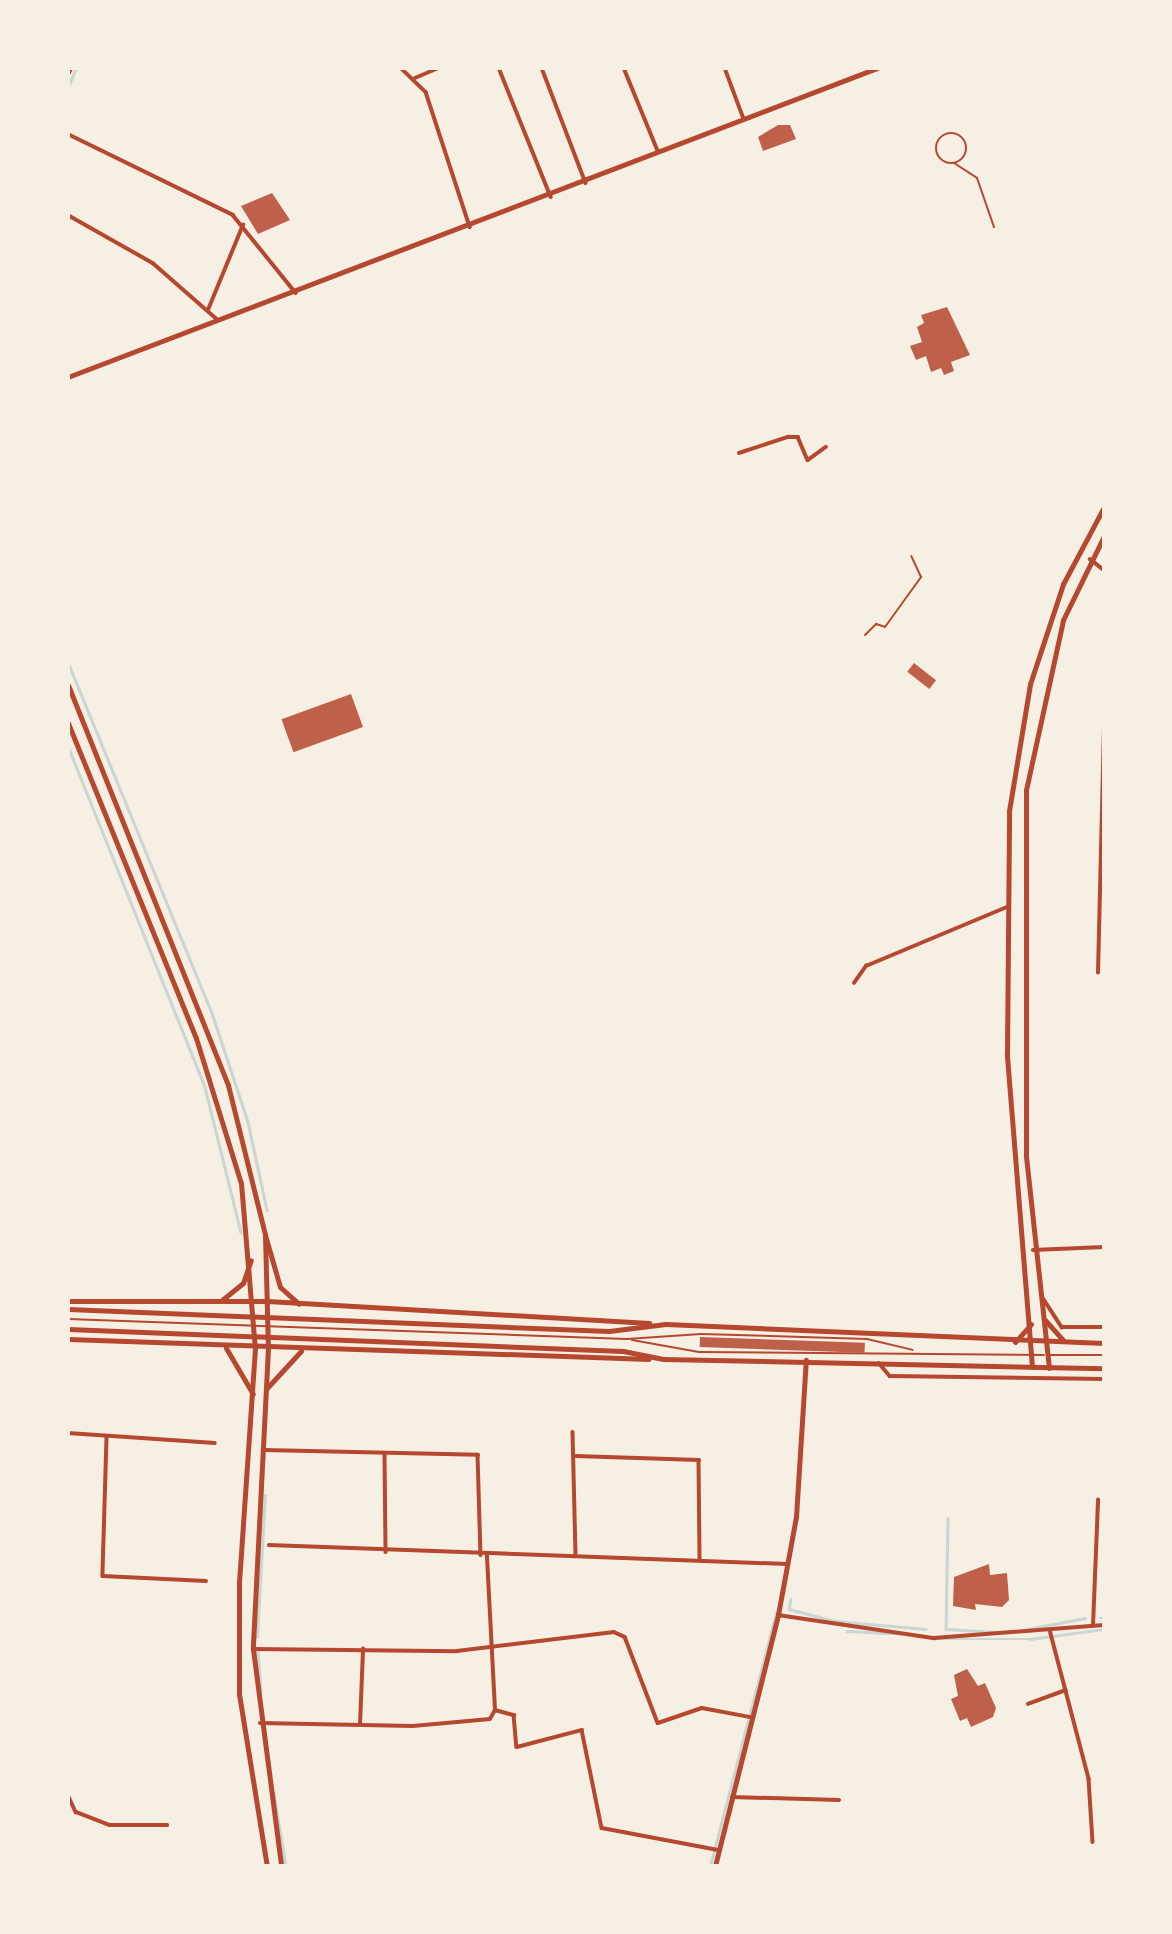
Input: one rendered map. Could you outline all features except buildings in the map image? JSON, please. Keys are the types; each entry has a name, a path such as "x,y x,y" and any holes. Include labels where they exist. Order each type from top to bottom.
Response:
{"main road":[{"path":"1032,1367 1032,1322 1012,1161 1007,907 1009,811 1023,710 1063,584 1104,507"},
{"path":"1048,1368 1032,1250 1026,1155 1026,790 1063,620 1090,559 1104,536"},
{"path":"68,685 228,1085 265,1235 284,1295 307,1308"},
{"path":"68,723 217,1094 241,1183 251,1260 255,1348 239,1583 239,1694 267,1866"},
{"path":"265,1235 267,1389 253,1648 260,1723 281,1866"},
{"path":"222,1300 243,1283 251,1260"},
{"path":"68,1301 267,1301 307,1308 1015,1342 1104,1343"},
{"path":"68,1309 295,1314 609,1331 666,1324"},
{"path":"1042,1314 1066,1343"},
{"path":"1015,1342 1032,1322"},
{"path":"68,1329 623,1351 663,1359"},
{"path":"68,1339 226,1348 806,1360 1048,1368 1104,1367"},
{"path":"226,1348 253,1394"},
{"path":"267,1389 287,1361 304,1350"}],"street":[{"path":"401,68 415,78 432,108 470,227"},
{"path":"415,78 438,68"},
{"path":"499,68 551,197"},
{"path":"542,68 586,183"},
{"path":"624,68 658,153"},
{"path":"725,68 744,119"},
{"path":"68,377 551,197 877,68"},
{"path":"68,134 215,204 243,225 296,293"},
{"path":"68,215 152,263 218,320"},
{"path":"208,310 243,225"},
{"path":"739,453 788,437 798,437 808,460 826,447"},
{"path":"1090,559 1103,570"},
{"path":"1098,973 1098,874 1104,720"},
{"path":"1098,874 1104,879"},
{"path":"853,982 866,966 1007,907"},
{"path":"1032,1250 1104,1247"},
{"path":"1038,1286 1054,1323 1069,1329 1104,1327"},
{"path":"715,1866 750,1717 778,1615 787,1564 806,1360"},
{"path":"879,1363 890,1376 1104,1379"},
{"path":"573,1432 576,1456 576,1556"},
{"path":"68,1433 107,1438 215,1443"},
{"path":"107,1438 103,1576 206,1581"},
{"path":"262,1450 478,1455 481,1555"},
{"path":"385,1454 386,1552"},
{"path":"576,1456 699,1460 700,1560"},
{"path":"1093,1626 1098,1500"},
{"path":"269,1545 487,1556 576,1556 787,1564"},
{"path":"487,1556 495,1710"},
{"path":"778,1615 934,1638 1104,1625"},
{"path":"1051,1630 1089,1779 1093,1842"},
{"path":"253,1648 492,1649 614,1632 625,1637 658,1723 702,1707 750,1717"},
{"path":"360,1726 363,1649"},
{"path":"1028,1704 1066,1690"},
{"path":"260,1723 360,1726 477,1724 495,1710 514,1714 517,1747 582,1730 602,1828 718,1850"},
{"path":"68,1795 76,1812 99,1822 167,1825"},
{"path":"730,1797 839,1800"}],"lane":[{"path":"953,163 966,145 949,133 936,150 953,163 977,178 994,226"},
{"path":"68,1319 267,1323 627,1339 701,1334 867,1339 913,1350"},
{"path":"627,1339 699,1352 868,1357 913,1350 1104,1355"}],"path":[{"path":"865,635 876,624 885,628 921,577 911,556"}],"waterway":[{"path":"68,87 76,68"},
{"path":"68,662 211,1010 248,1122 267,1210"},
{"path":"68,746 205,1087 241,1233"},
{"path":"257,1637 265,1495"},
{"path":"948,1518 946,1629 996,1632"},
{"path":"791,1599 789,1609 835,1621 926,1629"},
{"path":"710,1866 776,1612"},
{"path":"1027,1629 1085,1618"},
{"path":"932,1639 1030,1639 1104,1629"},
{"path":"847,1631 882,1633"},
{"path":"884,1634 898,1634"},
{"path":"258,1649 261,1691"},
{"path":"274,1793 286,1866"}]}
